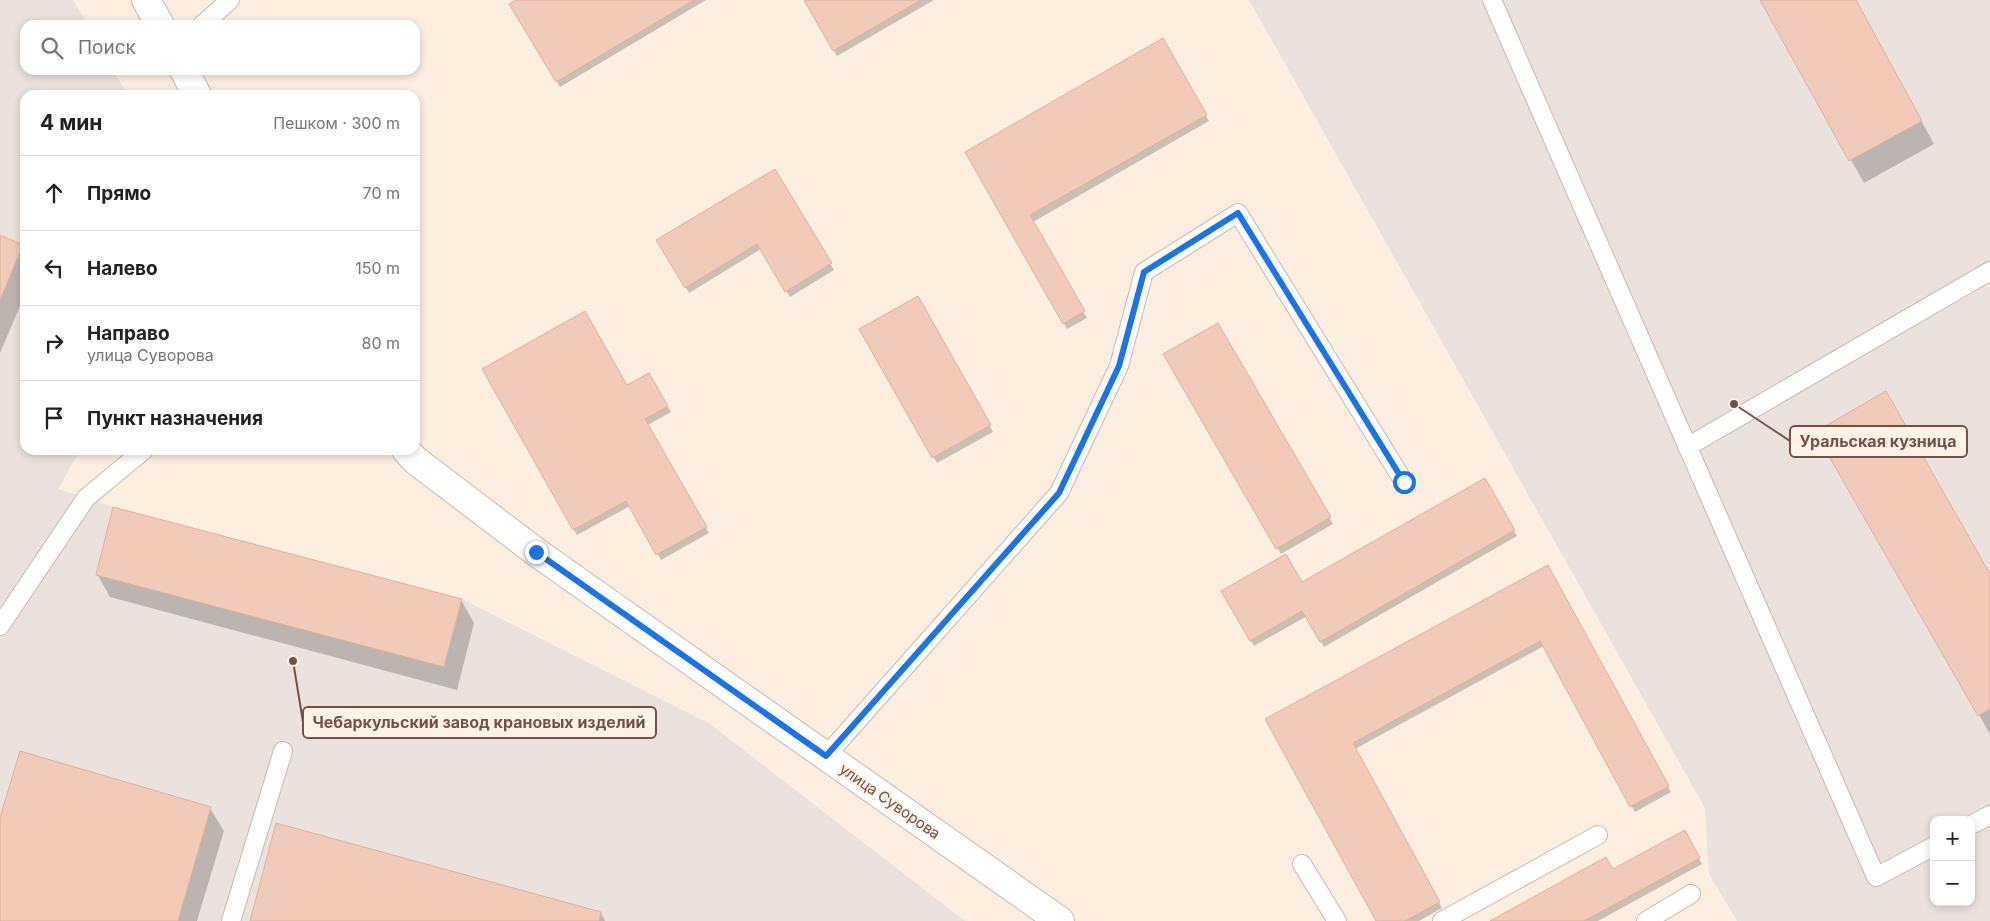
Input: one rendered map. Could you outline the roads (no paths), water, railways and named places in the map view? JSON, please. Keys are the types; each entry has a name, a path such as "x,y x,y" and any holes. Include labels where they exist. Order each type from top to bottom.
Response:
{"street":[{"path":"146,0 157,20"},
{"path":"187,75 194,90"},
{"name":"улица Суворова","path":"410,455 536,552 1060,921"}],"lane":[{"path":"208,20 230,0"},
{"path":"1492,0 1876,877 1930,848"},
{"path":"826,756 1059,493 1119,366 1144,272 1238,213 1404,482"},
{"path":"1687,447 1990,271"},
{"path":"0,626 86,498 138,455"},
{"path":"232,921 283,751"},
{"path":"1975,823 1990,814"},
{"path":"1442,921 1598,835"},
{"path":"1302,864 1337,921"},
{"path":"1646,921 1691,894"}],"place":[{"name":"Уральская кузница","path":"1734,404"},
{"name":"Чебаркульский завод крановых изделий","path":"293,661"}]}
